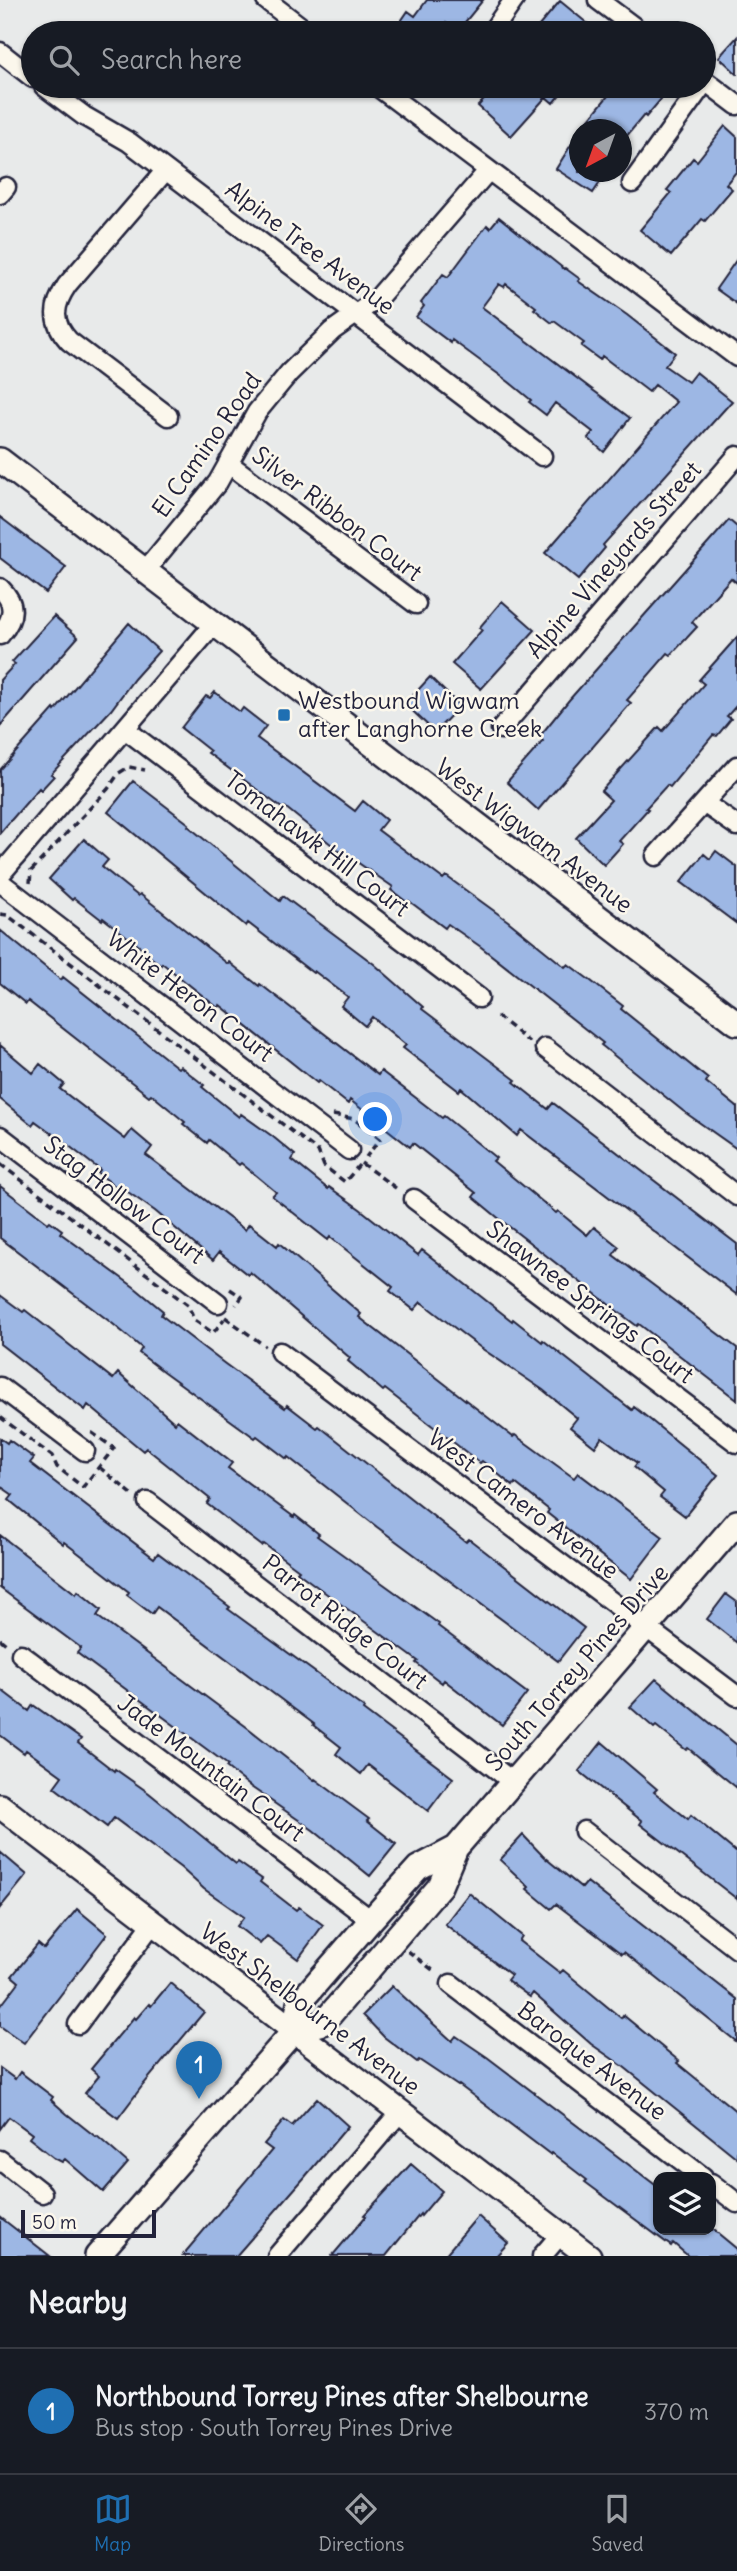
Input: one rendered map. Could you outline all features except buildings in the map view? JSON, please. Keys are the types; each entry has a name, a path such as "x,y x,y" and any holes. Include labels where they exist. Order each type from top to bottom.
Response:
{"street":[{"path":"266,0 293,21"},
{"path":"499,21 514,0"},
{"path":"598,0 626,21"},
{"path":"0,52 21,69"},
{"path":"716,91 737,106"},
{"name":"Alpine Tree Avenue","path":"60,98 84,116 129,142 542,456"},
{"path":"393,98 737,357"},
{"path":"632,183 693,98"},
{"path":"166,170 67,285 58,299 56,312 61,333 69,341 168,416"},
{"name":"El Camino Road","path":"145,571 218,482 257,412 289,373 332,331 377,299 488,171"},
{"name":"Alpine Vineyards Street","path":"500,729 737,456"},
{"name":"West Wigwam Avenue","path":"0,460 737,1023"},
{"name":"Silver Ribbon Court","path":"228,463 416,604"},
{"path":"0,588 12,604 13,613 0,635"},
{"path":"0,875 214,624"},
{"name":"Tomahawk Hill Court","path":"125,729 480,998"},
{"path":"656,856 737,766"},
{"path":"705,803 737,826"},
{"name":"White Heron Court","path":"0,882 355,1156"},
{"path":"537,1045 737,1196"},
{"name":"Stag Hollow Court","path":"0,1136 222,1310"},
{"name":"Shawnee Springs Court","path":"408,1196 737,1443"},
{"name":"West Camero Avenue","path":"272,1349 737,1696"},
{"path":"0,1387 85,1451"},
{"name":"Parrot Ridge Court","path":"142,1499 513,1782"},
{"name":"South Torrey Pines Drive","path":"294,2031 323,2023 440,1886 456,1847 737,1522"},
{"name":"Jade Mountain Court","path":"14,1649 371,1920"},
{"name":"West Shelbourne Avenue","path":"0,1806 589,2256"},
{"path":"584,1831 737,1949"},
{"name":"South Torrey Pines Drive","path":"97,2256 294,2031 299,2003 371,1920 418,1868 456,1847"},
{"path":"78,2024 153,1923"},
{"name":"Baroque Avenue","path":"451,1984 696,2172"},
{"path":"276,2256 401,2111"},
{"path":"0,2160 42,2193"},
{"path":"716,2187 737,2203"},
{"path":"542,2256 561,2235"}],"path":[{"path":"496,1016 537,1045"},
{"path":"355,1156 408,1196"},
{"path":"222,1310 272,1349"},
{"path":"99,1467 142,1499"},
{"path":"0,1639 14,1649"},
{"path":"405,1949 434,1971"}],"place":[{"name":"Westbound Wigwam after Langhorne Creek","path":"284,715"},
{"name":"Northbound Torrey Pines after Shelbourne","path":"199,2099"}]}
